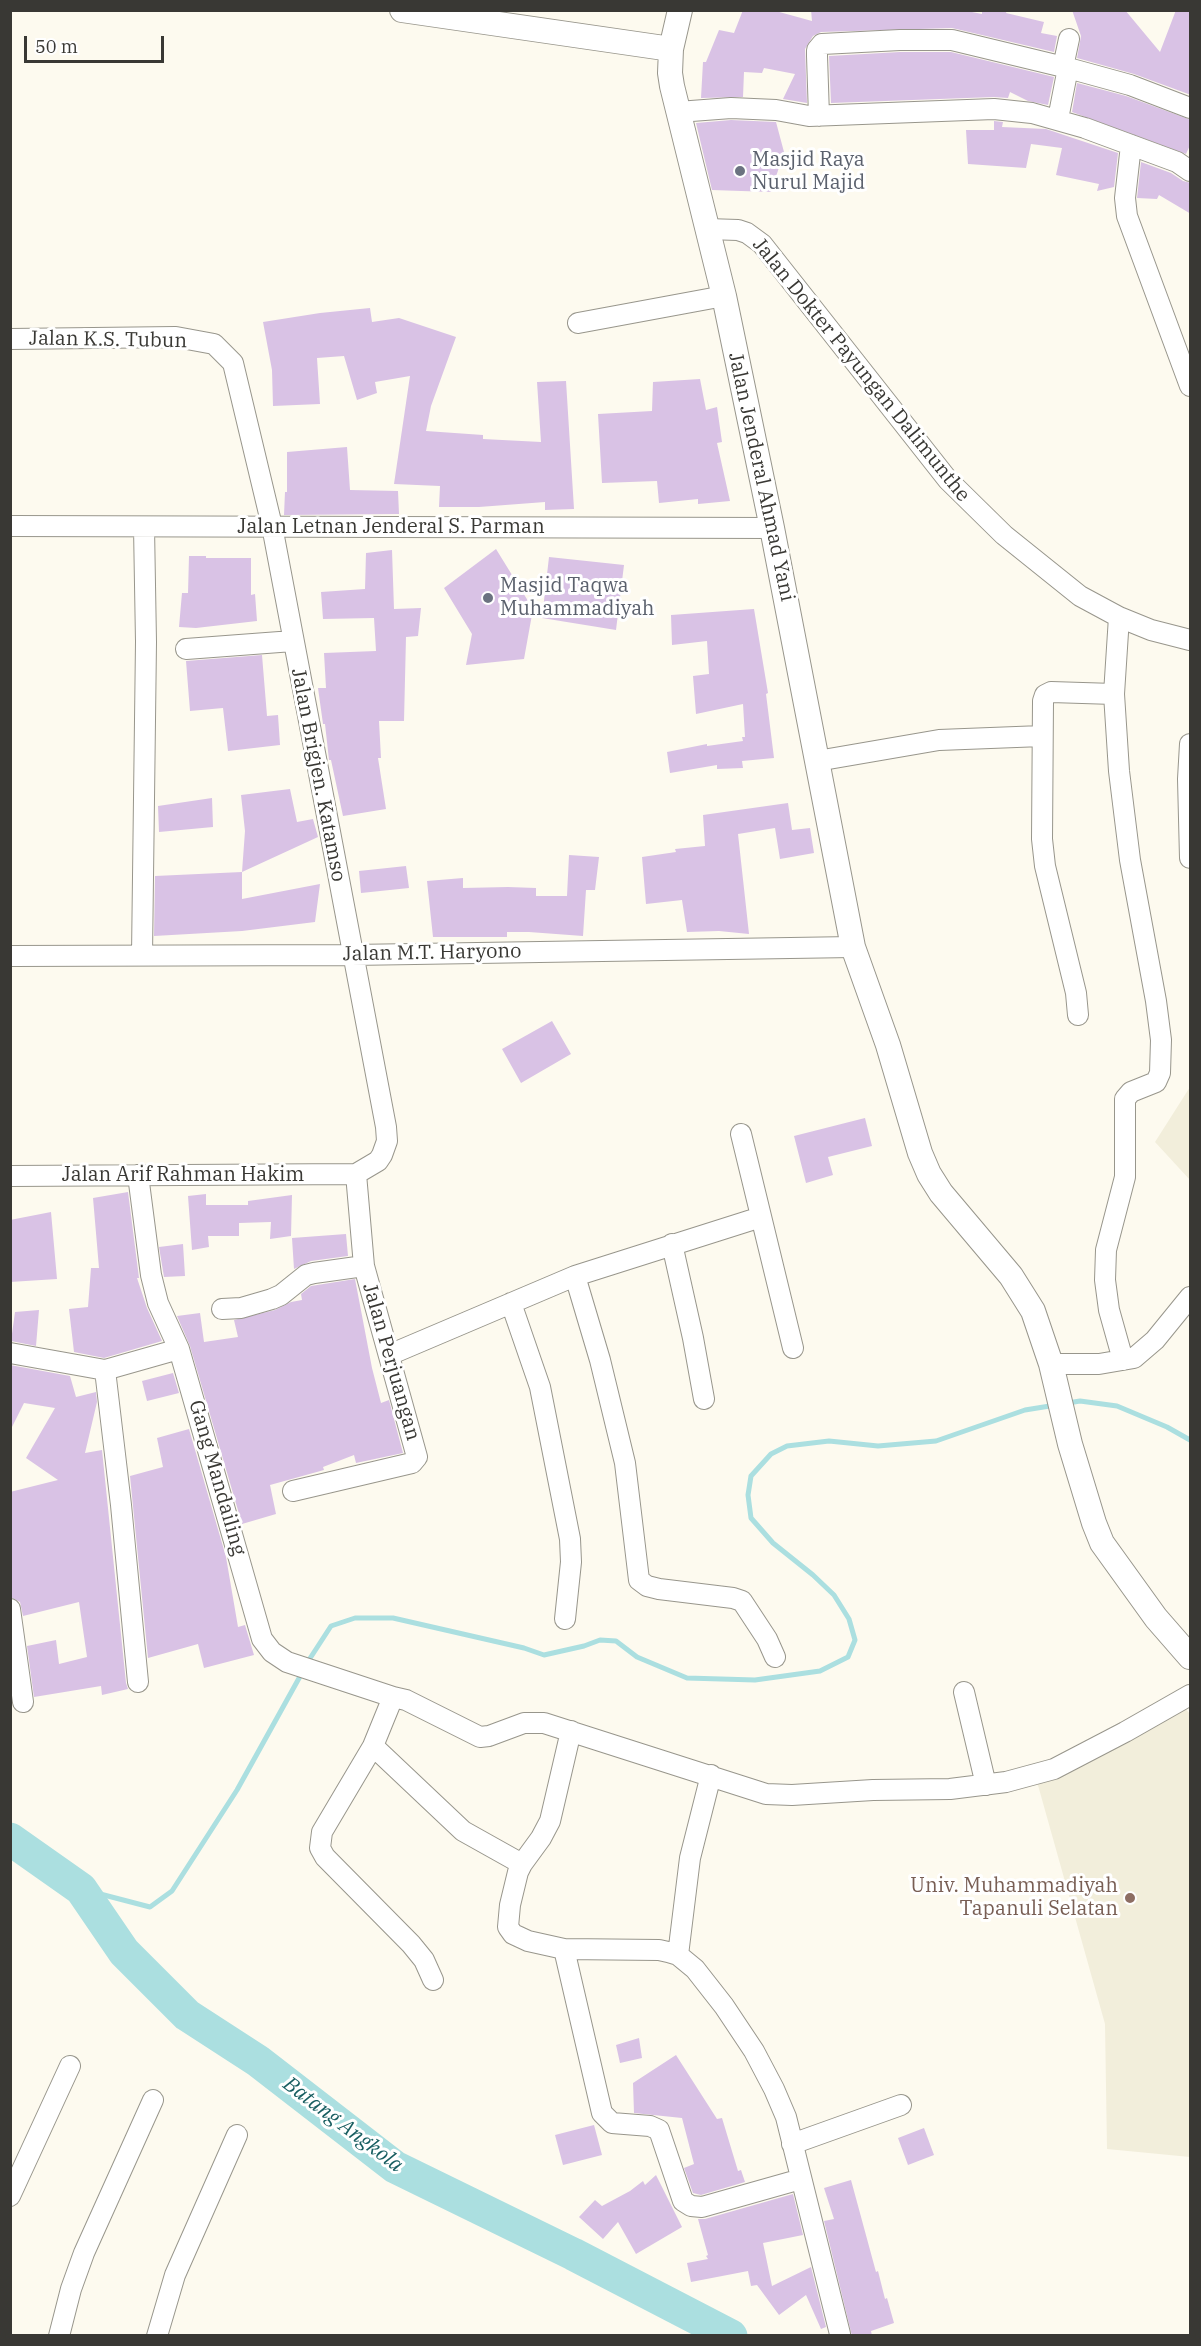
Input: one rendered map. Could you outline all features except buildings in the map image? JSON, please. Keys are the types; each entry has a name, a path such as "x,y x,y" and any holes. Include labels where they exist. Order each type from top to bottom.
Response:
{"street":[{"path":"402,10 671,49"},
{"name":"Jalan Jenderal Ahmad Yani","path":"680,10 671,49 670,73 724,296 772,528 853,947 888,1045 920,1153 929,1174 941,1193 1024,1296 1040,1329 1070,1444 1102,1543 1156,1618 1191,1657"},
{"path":"1058,119 1069,39"},
{"path":"819,116 817,50 822,44 876,40 952,40 1130,85 1191,108"},
{"path":"678,112 731,108 819,116 994,109 1032,113 1058,119 1131,145 1177,162 1191,171"},
{"path":"1131,145 1125,198 1127,216 1191,386"},
{"name":"Jalan Dokter Payungan Dalimunthe","path":"707,229 738,230 747,233 762,244 948,480 975,509 1062,583 1080,597 1119,617 1151,630 1191,640"},
{"path":"578,323 724,296"},
{"name":"Jalan K.S. Tubun","path":"10,339 176,337 214,344 233,363"},
{"name":"Jalan Brigjen. Katamso","path":"233,363 272,526 386,1127 387,1141 378,1161 356,1174"},
{"name":"Jalan Letnan Jenderal S. Parman","path":"10,526 772,528"},
{"path":"142,955 146,642 144,526"},
{"path":"1119,617 1114,694 1119,771 1130,860 1161,1040 1160,1073 1156,1082 1131,1092 1125,1099 1125,1177 1106,1250 1105,1280 1109,1310 1123,1360"},
{"path":"186,649 293,641"},
{"path":"1078,1015 1076,993 1045,866 1041,805 1043,701 1048,693 1052,692 1114,694"},
{"path":"817,761 939,740 1042,736"},
{"path":"1191,744 1188,779 1191,858"},
{"name":"Jalan M.T. Haryono","path":"10,956 352,955 853,947"},
{"path":"741,1134 793,1348"},
{"name":"Jalan Arif Rahman Hakim","path":"10,1176 356,1174"},
{"name":"Jalan Perjuangan","path":"293,1491 412,1463 416,1459 415,1446 364,1266 356,1174"},
{"name":"Gang Mandailing","path":"138,1175 151,1275 158,1303 179,1349 262,1639 272,1652 287,1662 406,1700 480,1737 534,1722 554,1725 766,1794 792,1796 873,1790 950,1789 986,1785 1054,1769 1191,1695"},
{"path":"388,1354 575,1275 761,1217"},
{"path":"672,1244 692,1328 704,1399"},
{"path":"222,1310 241,1308 272,1299 281,1295 306,1275 364,1266"},
{"path":"575,1275 600,1360 625,1463 639,1580 647,1586 659,1589 742,1601 767,1639 775,1657"},
{"path":"1053,1373 1123,1360 1143,1352 1178,1315 1191,1297"},
{"path":"511,1303 540,1387 570,1539 571,1573 565,1619"},
{"path":"10,1353 105,1370 179,1349"},
{"path":"105,1370 138,1682"},
{"path":"10,1609 23,1702"},
{"path":"964,1692 986,1785"},
{"path":"393,1697 373,1746 322,1832 320,1848 326,1857 411,1944 424,1960 433,1980"},
{"path":"571,1731 550,1821 522,1864 510,1905 508,1924 510,1931 528,1941 564,1949 659,1950 678,1955 696,1969 754,2051 782,2108 840,2334"},
{"path":"373,1746 463,1832 522,1864"},
{"path":"678,1955 690,1858 711,1775"},
{"path":"564,1949 602,2113 612,2123 650,2126 659,2130 684,2201 691,2206 702,2207 801,2179"},
{"path":"10,2196 70,2066"},
{"path":"59,2336 84,2253 153,2100"},
{"path":"792,2144 901,2105"},
{"path":"157,2336 175,2275 237,2134"}],"shaded area":[{"path":"1190,1087 1190,1180 1155,1142"},
{"name":"Univ. Muhammadiyah Tapanuli Selatan","path":"1173,1695 1190,1714 1190,2157 1107,2149 1105,2024 1034,1771"}],"waterway":[{"path":"1068,1403 1080,1401 1117,1406 1167,1427 1190,1440"},
{"path":"307,1663 331,1626 355,1618 393,1618 524,1648 544,1655 600,1640 616,1641 637,1657 687,1678 755,1680 820,1671 848,1657 855,1640 849,1619 834,1595 773,1543 751,1518 748,1495 751,1476 771,1454 787,1446 829,1441 878,1446 936,1441 1025,1410 1056,1405"},
{"path":"81,1889 150,1907 172,1891 237,1790 303,1671"},
{"name":"Batang Angkola","path":"10,1839 81,1889 124,1952 187,2015 258,2061 395,2167 573,2254 731,2336"}],"place":[{"name":"Masjid Raya Nurul Majid","path":"740,171"},
{"name":"Masjid Taqwa Muhammadiyah","path":"488,598"},
{"name":"Univ. Muhammadiyah Tapanuli Selatan","path":"1130,1898"}]}
